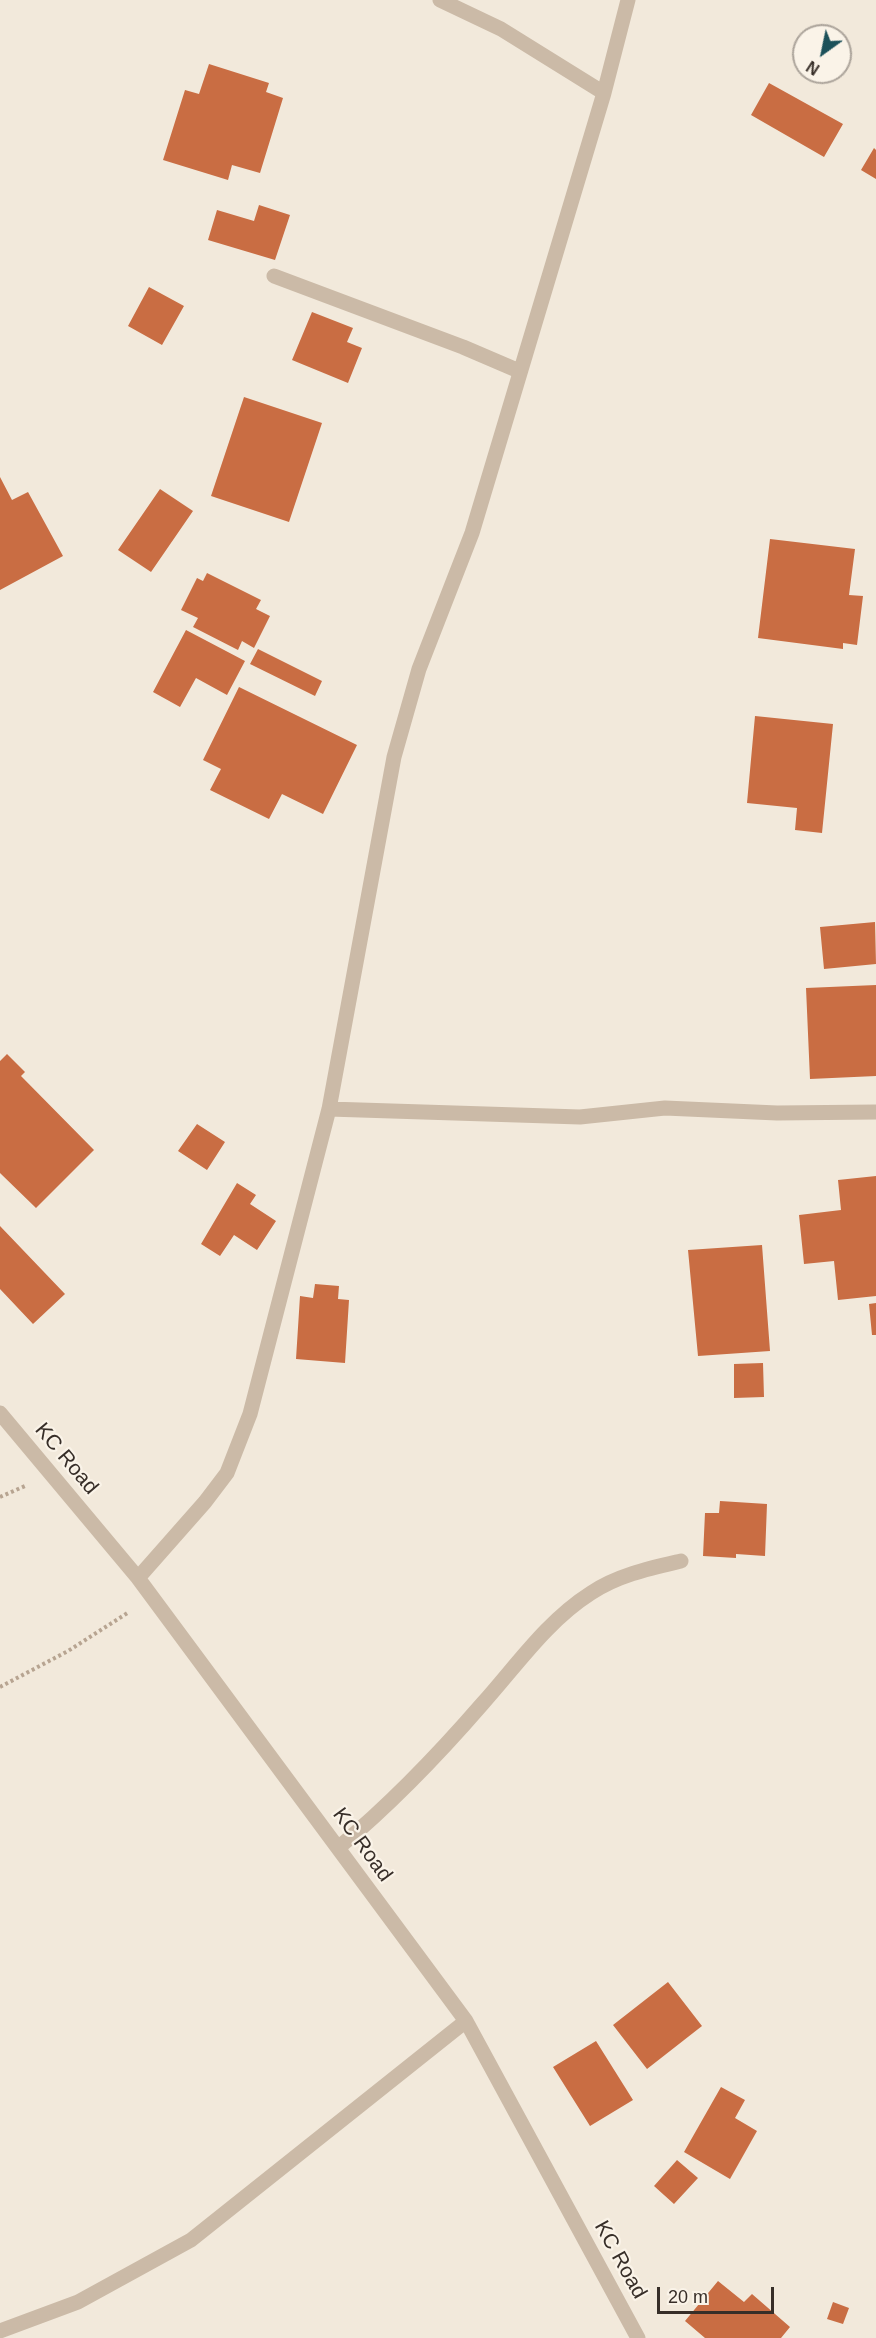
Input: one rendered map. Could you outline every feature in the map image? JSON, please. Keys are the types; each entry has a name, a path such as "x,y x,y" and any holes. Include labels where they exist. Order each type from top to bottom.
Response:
{"street":[{"path":"440,0 501,29 604,93"},
{"path":"138,1578 205,1502 227,1473 250,1414 328,1109 394,757 419,669 472,533 604,93 628,0"},
{"path":"274,276 452,343 519,371"},
{"path":"328,1109 580,1117 665,1108 777,1113 876,1112"},
{"name":"KC Road","path":"0,1413 153,1597 466,2021 638,2338"},
{"path":"339,1848 411,1783 561,1616 592,1592 638,1572 681,1561"},
{"path":"0,2331 78,2302 191,2240 466,2021"}],"path":[{"path":"0,1687 68,1651 153,1597"}],"building":[{"path":"209,64 269,83 266,92 283,98 260,173 232,165 228,180 163,160 185,90 199,94"},
{"path":"769,83 843,124 824,157 751,115"},
{"path":"874,148 876,150 876,179 861,170"},
{"path":"259,205 290,215 275,260 208,240 217,210 254,221"},
{"path":"149,287 184,306 162,345 128,326"},
{"path":"312,312 353,328 347,342 362,348 348,383 292,360"},
{"path":"244,397 322,423 289,522 211,496"},
{"path":"0,477 12,500 28,492 63,556 0,590"},
{"path":"160,489 193,511 151,572 118,550"},
{"path":"770,539 855,549 849,595 863,596 857,645 843,643 843,649 758,638"},
{"path":"207,573 261,600 256,609 270,616 254,648 242,641 238,650 193,627 198,618 181,610 197,578 203,581"},
{"path":"186,630 245,661 227,695 196,678 180,707 153,692"},
{"path":"258,649 322,681 315,696 250,664"},
{"path":"239,687 357,745 323,814 282,794 269,819 210,790 221,769 203,760"},
{"path":"755,716 833,724 822,833 795,830 797,808 747,803"},
{"path":"875,922 876,964 824,969 820,927"},
{"path":"876,985 876,1076 810,1079 806,988"},
{"path":"7,1054 25,1072 21,1076 94,1150 36,1208 0,1173 0,1061"},
{"path":"197,1124 225,1142 207,1170 178,1151"},
{"path":"876,1176 876,1296 838,1300 834,1261 804,1264 799,1215 841,1210 838,1180"},
{"path":"237,1183 256,1195 250,1204 276,1221 257,1250 234,1235 220,1256 201,1244"},
{"path":"0,1226 65,1294 33,1324 0,1289"},
{"path":"762,1245 770,1351 698,1356 688,1250"},
{"path":"315,1284 339,1286 338,1299 349,1300 345,1363 296,1359 300,1296 313,1298"},
{"path":"876,1303 876,1335 872,1335 869,1304"},
{"path":"763,1363 764,1397 734,1398 734,1364"},
{"path":"720,1501 767,1504 765,1556 736,1554 736,1558 703,1556 705,1513 719,1513"},
{"path":"668,1982 702,2026 647,2069 613,2025"},
{"path":"596,2041 633,2100 590,2126 553,2067"},
{"path":"721,2087 745,2100 735,2118 757,2131 730,2179 684,2152"},
{"path":"677,2160 698,2178 674,2204 654,2186"},
{"path":"718,2281 744,2302 752,2294 790,2327 781,2338 705,2338 685,2321"},
{"path":"833,2302 849,2308 843,2324 827,2319"}]}
